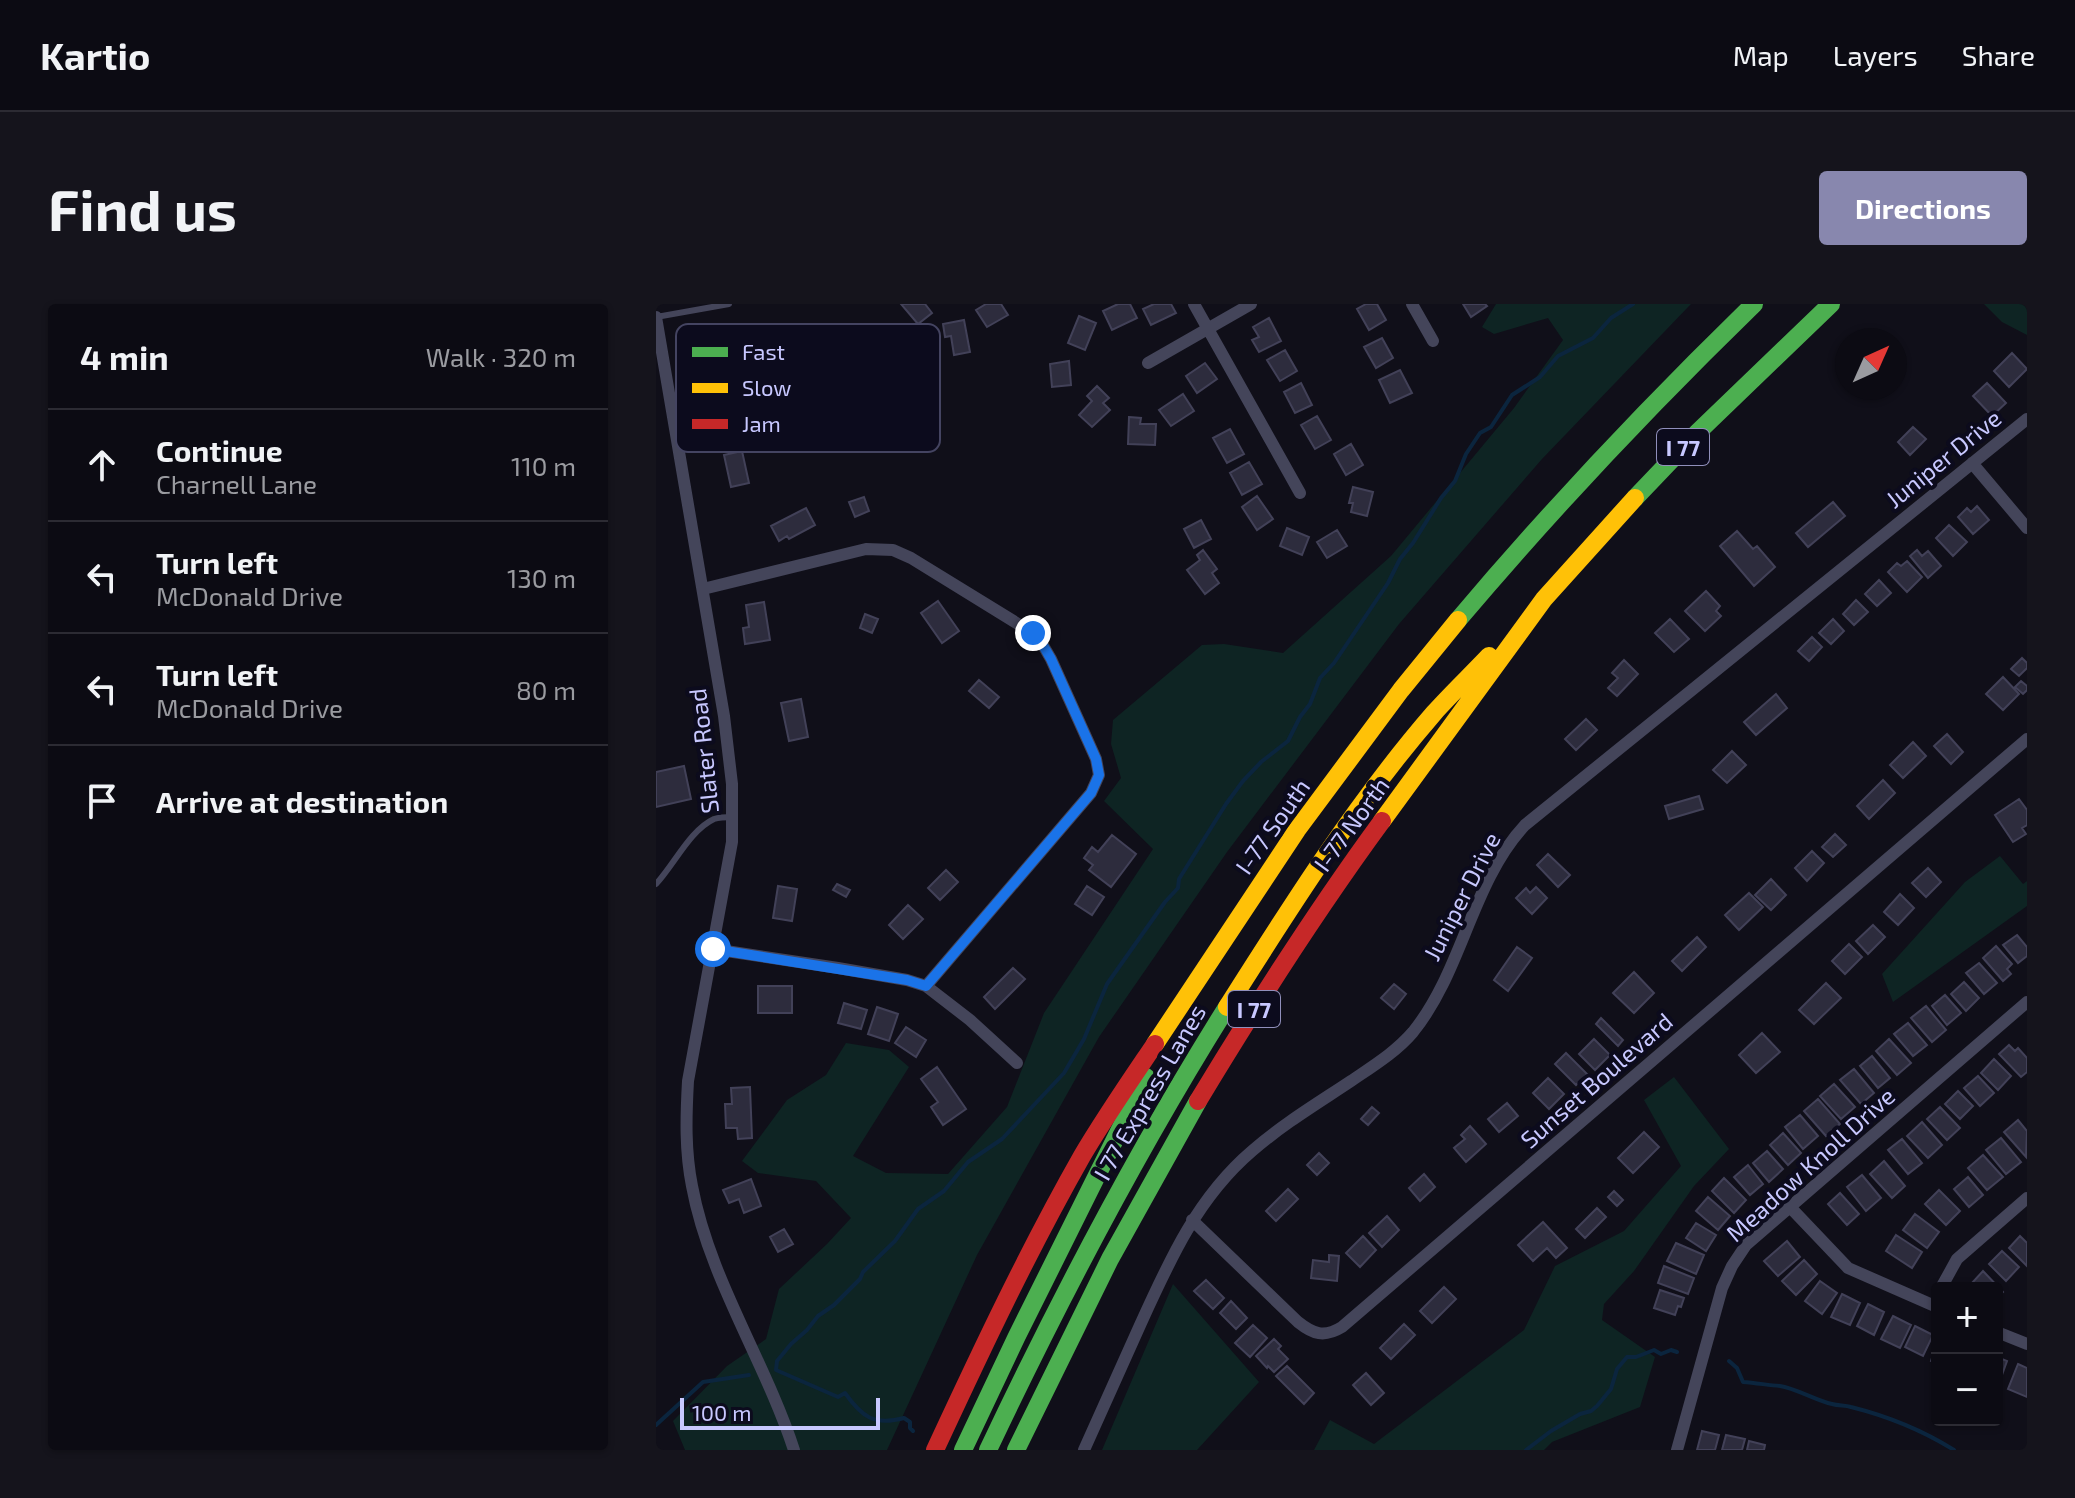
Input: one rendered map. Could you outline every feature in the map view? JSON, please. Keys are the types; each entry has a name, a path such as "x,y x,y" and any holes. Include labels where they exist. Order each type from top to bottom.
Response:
{"highway":[{"name":"I-77 South","path":"935,1450 993,1326 1069,1178 1113,1104 1291,839 1426,659 1505,565 1583,476 1754,304"},
{"name":"I-77 North","path":"1016,1450 1084,1310 1186,1120 1290,952 1343,875 1544,599 1698,432 1831,304"},
{"name":"I 77 Express Lanes","path":"988,1450 1123,1182 1208,1036 1289,912 1371,794 1428,720 1544,599"},
{"name":"I 77 Express Lanes","path":"963,1450 1180,1008"}],"street":[{"path":"1194,304 1300,493"},
{"path":"1148,363 1251,304"},
{"path":"1412,304 1433,341"},
{"name":"Slater Road","path":"656,317 676,433"},
{"name":"Juniper Drive","path":"1084,1450 1168,1263 1192,1220 1218,1184 1251,1151 1385,1059 1412,1033 1436,997 1503,852 1525,825 2027,419"},
{"name":"Slater Road","path":"679,452 730,759 733,817 730,859 688,1081 687,1152 698,1216 794,1450"},
{"path":"1972,463 2027,528"},
{"path":"703,589 866,549 893,550 1023,627 1038,640 1051,659 1096,759 1099,775 1096,784 926,986"},
{"name":"Sunset Boulevard","path":"1192,1220 1298,1322 1311,1332 1333,1333 2027,739"},
{"path":"713,949 865,972 926,986 970,1020 1017,1063"},
{"path":"2022,1006 2027,1021"},
{"name":"Meadow Knoll Drive","path":"1677,1450 1722,1288 1746,1245 2022,1006"},
{"path":"1944,1282 1957,1259 2027,1198"},
{"path":"1790,1207 1848,1268 1931,1303"},
{"path":"2003,1334 2027,1344"}],"lane":[{"path":"656,317 729,304"},
{"path":"656,884 704,825 716,818 733,817"}],"green space":[{"path":"1496,304 1691,304 1542,459 1399,624 1227,852 1099,1037 977,1255 887,1450 685,1450 673,1421 727,1366 766,1339 779,1289 851,1218 816,1181 758,1173 742,1161 787,1100 826,1075 846,1043 889,1050 909,1067 853,1156 886,1173 948,1174 1007,1107 1044,1013 1153,849 1104,801 1121,778 1111,744 1113,720 1202,645 1224,644 1283,653 1391,556 1514,408 1563,340 1548,318 1494,334 1482,327"},
{"path":"1984,304 2027,304 2027,335 2002,322"},
{"path":"2000,856 2023,884 2027,881 2027,906 1893,1002 1882,974 1965,882"},
{"path":"1674,1077 1729,1149 1694,1186 1634,1271 1604,1304 1602,1320 1655,1357 1640,1407 1552,1442 1544,1450 1314,1450 1330,1420 1374,1444 1524,1330 1555,1266 1624,1231 1681,1166 1644,1100"},
{"path":"1173,1284 1259,1382 1197,1450 1102,1450"}],"building":[{"path":"901,304 925,304 932,313 918,324"},
{"path":"986,304 1001,304 1008,315 987,327 976,310"},
{"path":"1118,304 1130,304 1137,318 1112,330 1103,311"},
{"path":"1154,304 1171,304 1176,313 1151,325 1143,309"},
{"path":"1366,304 1377,304 1386,320 1369,330 1357,309"},
{"path":"1463,304 1485,304 1487,306 1471,317"},
{"path":"1079,316 1096,323 1085,350 1068,343"},
{"path":"1269,318 1281,341 1259,352 1252,340 1259,337 1253,327"},
{"path":"964,320 970,352 954,355 951,336 945,337 943,324"},
{"path":"1382,338 1393,358 1376,368 1364,347"},
{"path":"1285,350 1297,371 1280,381 1267,360"},
{"path":"2012,353 2027,369 2009,387 1994,371"},
{"path":"1069,361 1071,385 1052,387 1050,364"},
{"path":"1205,363 1217,379 1197,393 1186,376"},
{"path":"1400,370 1412,393 1390,403 1379,380"},
{"path":"1301,383 1312,405 1295,413 1284,392"},
{"path":"1987,383 2006,403 1992,416 1973,396"},
{"path":"1097,386 1109,398 1103,403 1110,410 1092,427 1079,415 1092,401 1087,396"},
{"path":"1183,394 1194,411 1171,426 1159,410"},
{"path":"1317,416 1331,440 1315,449 1301,425"},
{"path":"1129,417 1141,418 1140,424 1156,424 1155,445 1128,444"},
{"path":"1913,427 1926,439 1910,455 1898,442"},
{"path":"1230,429 1244,454 1227,463 1213,438"},
{"path":"1351,444 1363,465 1346,475 1334,454"},
{"path":"742,452 749,483 731,487 724,455"},
{"path":"1249,462 1262,484 1242,495 1230,473"},
{"path":"1353,487 1373,492 1367,516 1351,512 1353,503 1349,503"},
{"path":"1257,496 1273,519 1257,530 1242,507"},
{"path":"864,497 869,511 855,517 849,502"},
{"path":"1833,502 1845,516 1808,547 1796,533"},
{"path":"1977,506 1989,520 1973,534 1958,517 1967,508 1971,512"},
{"path":"806,508 815,525 779,541 771,526"},
{"path":"1201,520 1211,539 1194,548 1184,529"},
{"path":"1949,525 1967,542 1953,556 1936,538"},
{"path":"1287,528 1309,537 1302,555 1280,546"},
{"path":"1337,530 1347,546 1327,558 1317,542"},
{"path":"1737,531 1753,549 1757,546 1775,567 1754,586 1720,546"},
{"path":"1203,550 1217,569 1212,573 1219,583 1205,594 1187,570 1200,560 1197,555"},
{"path":"1917,550 1922,556 1928,551 1941,566 1928,578 1910,556"},
{"path":"1907,561 1922,577 1907,592 1888,572 1897,563 1901,566"},
{"path":"1879,580 1891,593 1877,606 1865,594"},
{"path":"1706,591 1720,606 1716,611 1721,616 1705,631 1685,611"},
{"path":"1856,600 1868,612 1854,625 1843,614"},
{"path":"938,601 959,631 942,643 921,613"},
{"path":"764,602 770,640 745,644 743,628 749,627 746,605"},
{"path":"865,614 878,619 872,633 860,628"},
{"path":"1670,619 1689,639 1674,652 1655,633"},
{"path":"1833,619 1844,631 1831,644 1819,633"},
{"path":"1812,637 1822,647 1809,661 1798,651"},
{"path":"2022,658 2027,668 2019,676 2011,669"},
{"path":"1624,660 1638,674 1617,696 1608,688 1618,678 1612,673"},
{"path":"2003,677 2019,694 2003,710 1986,694"},
{"path":"979,680 999,697 989,708 969,691"},
{"path":"2021,681 2027,686 2023,694 2015,687"},
{"path":"1776,694 1787,708 1756,735 1744,722"},
{"path":"801,699 808,737 789,741 781,703"},
{"path":"1586,719 1597,730 1576,750 1565,739"},
{"path":"1947,734 1963,752 1951,764 1934,746"},
{"path":"1913,742 1926,756 1903,778 1890,765"},
{"path":"1732,751 1746,765 1727,783 1713,770"},
{"path":"684,766 691,799 656,807 656,772"},
{"path":"1883,780 1895,793 1869,819 1857,806"},
{"path":"1699,796 1703,809 1669,819 1665,806"},
{"path":"2019,799 2027,810 2027,825 2022,828 2026,834 2013,842 1995,815"},
{"path":"1835,834 1846,845 1833,857 1822,847"},
{"path":"1112,835 1136,854 1111,887 1089,870 1093,865 1084,858 1092,847 1098,852"},
{"path":"1812,851 1824,863 1807,881 1795,868"},
{"path":"1548,854 1570,875 1558,887 1537,865"},
{"path":"1928,868 1941,882 1926,897 1912,883"},
{"path":"946,870 958,882 940,900 928,888"},
{"path":"1771,879 1786,895 1771,910 1755,895"},
{"path":"837,884 850,890 846,897 833,890"},
{"path":"778,886 797,889 792,921 773,918"},
{"path":"1087,886 1104,897 1092,915 1075,904"},
{"path":"1536,887 1547,898 1532,914 1516,898 1526,888 1530,893"},
{"path":"1749,893 1763,907 1739,930 1725,915"},
{"path":"1900,894 1914,908 1898,925 1884,912"},
{"path":"908,905 923,919 903,939 889,925"},
{"path":"1873,925 1885,937 1868,954 1856,941"},
{"path":"2017,935 2027,947 2027,956 2018,963 2003,945"},
{"path":"1697,937 1706,947 1682,971 1672,961"},
{"path":"1849,944 1862,957 1845,974 1832,961"},
{"path":"1996,946 2012,964 2007,969 2011,974 2003,981 1983,958"},
{"path":"1517,947 1532,958 1508,991 1494,980"},
{"path":"1979,963 1997,983 1984,994 1966,973"},
{"path":"1013,968 1025,979 995,1009 984,997"},
{"path":"1634,972 1654,993 1634,1013 1613,993"},
{"path":"1964,982 1979,998 1966,1011 1951,994"},
{"path":"1826,983 1841,998 1814,1024 1799,1010"},
{"path":"1394,984 1406,994 1394,1009 1381,998"},
{"path":"758,986 792,986 792,1013 758,1013"},
{"path":"1945,995 1961,1013 1947,1025 1932,1006"},
{"path":"844,1003 867,1010 861,1029 838,1023"},
{"path":"1926,1006 1946,1030 1932,1042 1911,1018"},
{"path":"877,1007 898,1014 889,1041 868,1034"},
{"path":"1601,1018 1623,1040 1618,1046 1596,1024"},
{"path":"1908,1023 1927,1045 1913,1056 1894,1034"},
{"path":"906,1027 926,1040 916,1057 895,1043"},
{"path":"1762,1033 1780,1052 1756,1073 1739,1055"},
{"path":"1594,1039 1610,1055 1595,1070 1579,1054"},
{"path":"1889,1039 1911,1063 1897,1075 1876,1051"},
{"path":"2009,1045 2015,1051 2018,1048 2027,1058 2027,1072 2021,1077 1999,1054"},
{"path":"1566,1053 1587,1074 1576,1085 1555,1064"},
{"path":"1872,1056 1890,1078 1878,1088 1860,1066"},
{"path":"1994,1059 2011,1076 1998,1090 1981,1073"},
{"path":"937,1067 966,1109 943,1125 931,1107 938,1102 921,1079"},
{"path":"1854,1069 1874,1093 1861,1104 1840,1080"},
{"path":"1978,1076 1994,1093 1980,1106 1964,1088"},
{"path":"1548,1078 1564,1094 1549,1109 1533,1093"},
{"path":"1834,1084 1855,1107 1841,1119 1820,1096"},
{"path":"750,1087 752,1138 738,1139 737,1128 726,1128 725,1104 732,1104 731,1088"},
{"path":"1958,1091 1973,1106 1960,1119 1945,1104"},
{"path":"1818,1099 1840,1124 1826,1136 1804,1111"},
{"path":"1507,1103 1518,1116 1499,1132 1488,1119"},
{"path":"1372,1107 1379,1113 1368,1125 1361,1119"},
{"path":"1940,1107 1960,1128 1947,1140 1927,1119"},
{"path":"1800,1115 1818,1136 1803,1149 1785,1127"},
{"path":"2018,1120 2027,1131 2026,1157 2004,1132"},
{"path":"1922,1122 1942,1145 1928,1158 1907,1136"},
{"path":"1470,1126 1486,1144 1466,1162 1454,1148 1465,1139 1461,1135"},
{"path":"1644,1132 1659,1147 1633,1173 1618,1158"},
{"path":"1783,1133 1801,1153 1788,1165 1770,1145"},
{"path":"2001,1138 2021,1162 2006,1174 1986,1150"},
{"path":"1902,1139 1922,1163 1908,1174 1888,1150"},
{"path":"1767,1151 1783,1169 1769,1182 1753,1163"},
{"path":"1319,1153 1329,1163 1317,1175 1307,1165"},
{"path":"1983,1155 2003,1177 1987,1190 1968,1168"},
{"path":"1884,1161 1905,1186 1892,1198 1870,1174"},
{"path":"1748,1165 1763,1184 1750,1195 1734,1177"},
{"path":"1424,1174 1435,1187 1420,1201 1409,1188"},
{"path":"1862,1175 1881,1198 1866,1211 1847,1187"},
{"path":"1968,1177 1983,1195 1969,1207 1954,1189"},
{"path":"1724,1178 1746,1200 1734,1213 1712,1191"},
{"path":"751,1179 761,1206 744,1213 739,1199 729,1203 723,1190"},
{"path":"1288,1189 1298,1199 1276,1221 1266,1211"},
{"path":"1939,1190 1960,1211 1946,1225 1925,1204"},
{"path":"1614,1191 1623,1200 1617,1206 1608,1197"},
{"path":"1840,1193 1859,1214 1847,1225 1828,1204"},
{"path":"1708,1197 1730,1216 1718,1230 1696,1211"},
{"path":"1597,1208 1606,1217 1585,1238 1576,1229"},
{"path":"1915,1214 1939,1232 1927,1248 1903,1230"},
{"path":"1387,1216 1399,1230 1382,1247 1369,1233"},
{"path":"1543,1222 1567,1248 1556,1258 1547,1248 1533,1261 1518,1245"},
{"path":"1696,1223 1716,1235 1706,1251 1686,1238"},
{"path":"784,1229 793,1244 778,1252 770,1237"},
{"path":"1896,1235 1922,1252 1912,1268 1886,1251"},
{"path":"1363,1236 1376,1250 1360,1267 1346,1253"},
{"path":"2020,1236 2027,1243 2027,1266 2009,1248"},
{"path":"1787,1241 1800,1257 1778,1276 1764,1261"},
{"path":"1676,1243 1704,1255 1696,1274 1667,1261"},
{"path":"2002,1251 2019,1267 2006,1281 1989,1264"},
{"path":"1329,1255 1339,1256 1337,1281 1311,1278 1313,1260 1329,1262"},
{"path":"1804,1260 1817,1274 1796,1295 1782,1281"},
{"path":"1664,1266 1694,1278 1688,1294 1658,1283"},
{"path":"1983,1271 1993,1282 1973,1282"},
{"path":"1206,1280 1224,1298 1213,1309 1194,1291"},
{"path":"1820,1281 1837,1293 1822,1314 1805,1301"},
{"path":"1444,1287 1456,1299 1432,1323 1420,1311"},
{"path":"1660,1290 1684,1298 1675,1315 1654,1308"},
{"path":"1842,1294 1860,1303 1850,1325 1831,1317"},
{"path":"1231,1301 1247,1318 1236,1329 1220,1313"},
{"path":"1868,1304 1884,1312 1874,1335 1857,1326"},
{"path":"1893,1316 1911,1325 1900,1348 1881,1339"},
{"path":"1404,1324 1415,1335 1391,1359 1380,1348"},
{"path":"1253,1325 1267,1338 1250,1357 1235,1343"},
{"path":"1915,1326 1931,1334 1923,1356 1905,1347"},
{"path":"1274,1339 1281,1346 1278,1349 1288,1359 1274,1372 1256,1356"},
{"path":"2018,1364 2027,1368 2027,1397 2008,1389"},
{"path":"1287,1366 1314,1393 1304,1404 1276,1376"},
{"path":"1366,1373 1384,1393 1371,1405 1353,1385"},
{"path":"1702,1431 1719,1435 1715,1450 1697,1450"},
{"path":"1726,1435 1745,1439 1742,1450 1722,1450"},
{"path":"1749,1441 1765,1445 1764,1450 1747,1450"}],"waterway":[{"path":"913,1431 910,1422 904,1418 885,1421 870,1418 845,1393 838,1397 776,1370 777,1361 818,1316 860,1279 863,1272 895,1241 918,1209 944,1191 968,1162 1002,1139 1064,1073 1084,1039 1107,984 1178,888 1179,879 1243,781 1288,741 1310,704 1320,678 1334,663 1388,583 1400,559 1455,481 1466,454 1480,433 1491,427 1512,395 1540,377 1558,356 1593,338 1611,318 1633,304"},
{"path":"1526,1450 1551,1431 1597,1406 1611,1389 1617,1369 1627,1357 1654,1350 1661,1354 1671,1350 1677,1352"},
{"path":"1729,1361 1737,1368 1743,1382 1786,1387 1835,1405 1878,1415 1917,1430 1954,1450"},
{"path":"656,1425 703,1382 749,1375"}],"traffic: fast":[{"path":"1458,620 1602,459 1754,304"},
{"path":"1635,498 1698,432 1831,304"},
{"path":"988,1450 1101,1225 1227,1007"},
{"path":"963,1450 1146,1077"},
{"path":"1016,1450 1110,1259 1198,1101"}],"traffic: slow":[{"path":"1382,821 1544,599 1635,498"},
{"path":"1155,1044 1297,830 1401,690 1458,620"},
{"path":"1227,1007 1351,819 1405,747 1489,656"}],"traffic: jam":[{"path":"1198,1101 1287,959 1382,821"},
{"path":"935,1450 1062,1192 1100,1127 1155,1044"}],"route":[{"path":"713,949 838,968 926,986 1091,793 1099,775 1082,725 1051,659 1033,633"}]}
